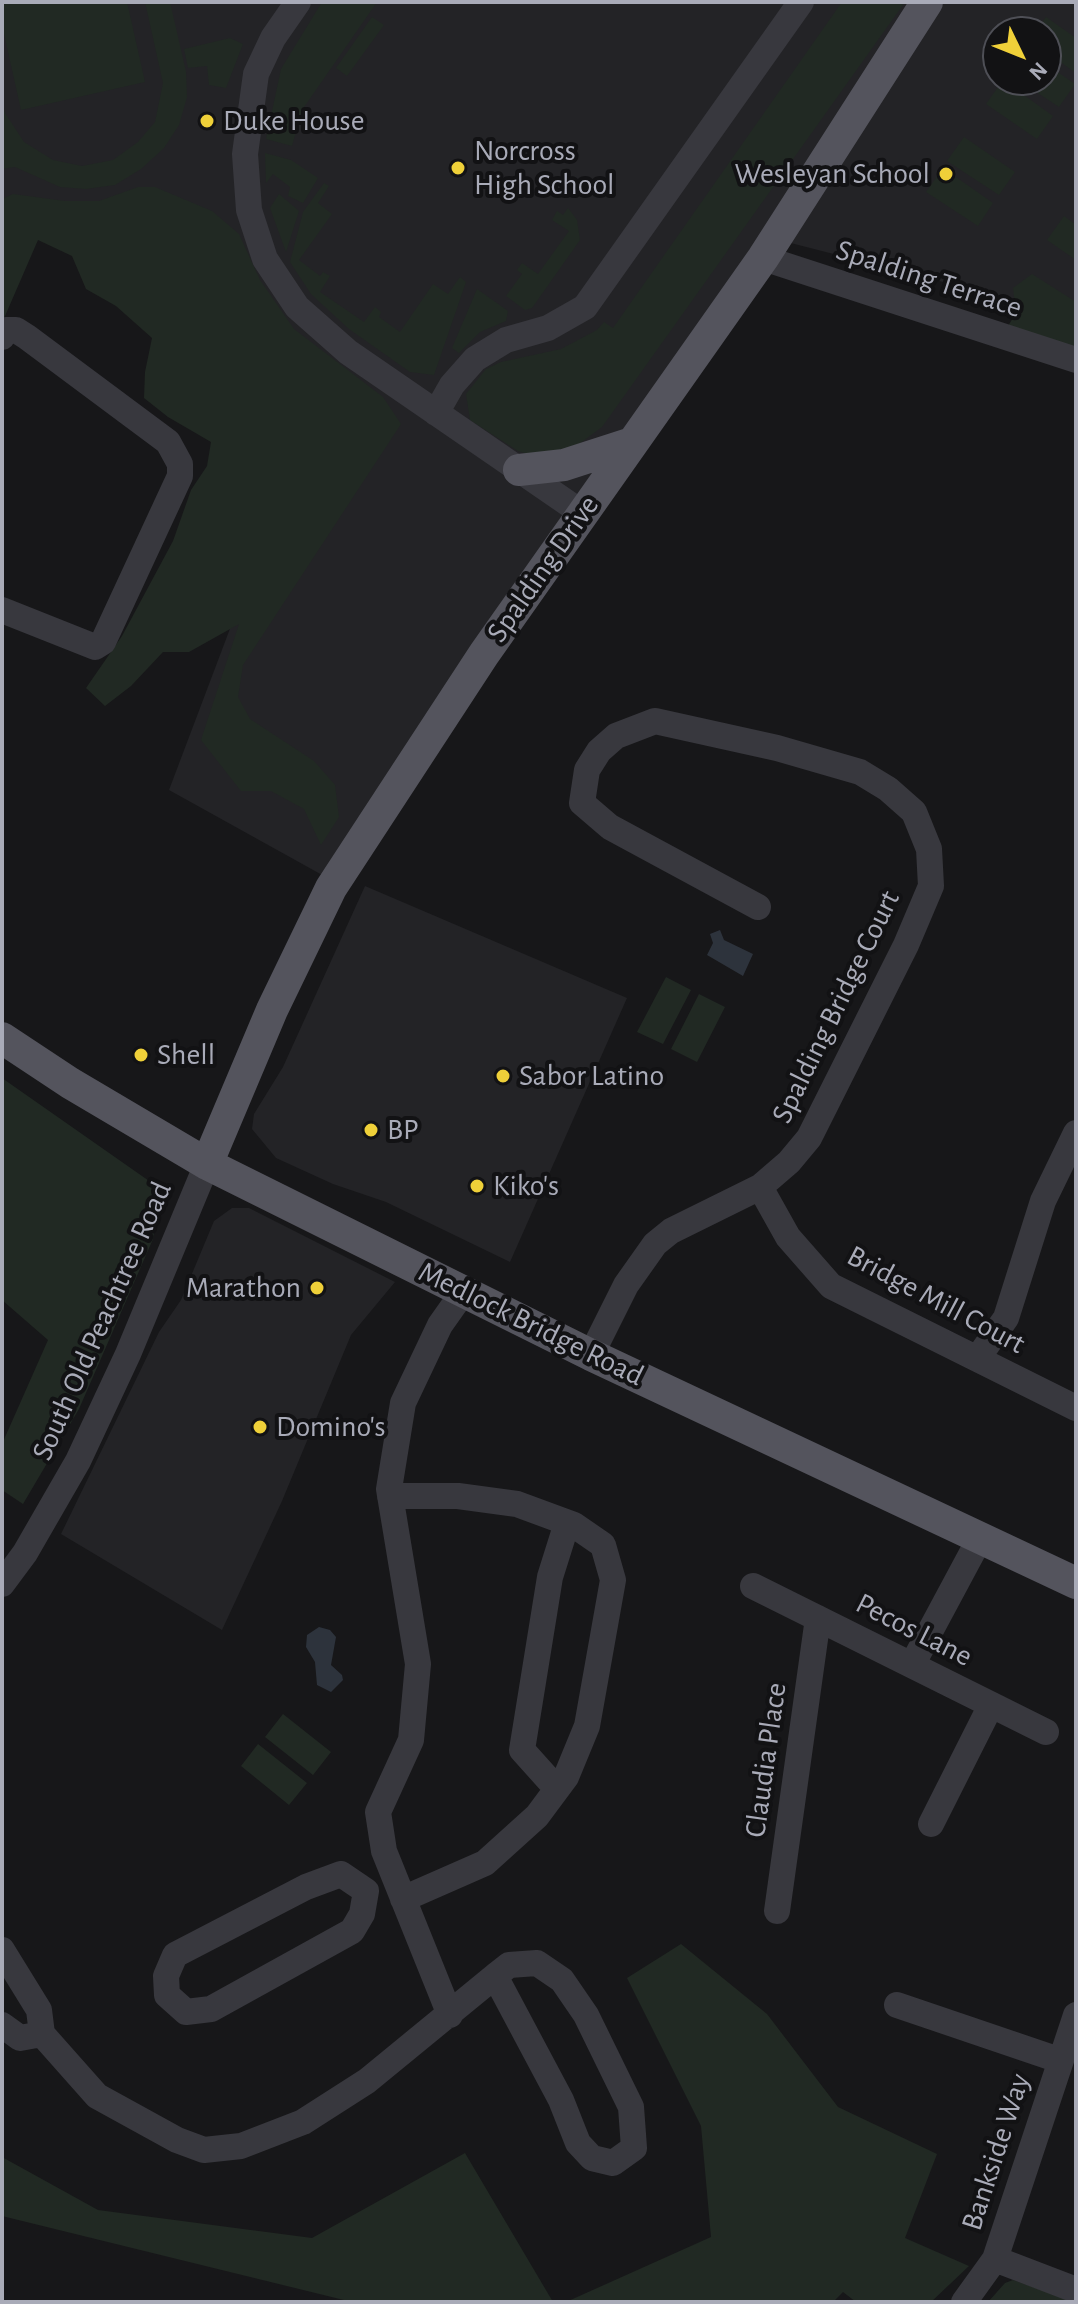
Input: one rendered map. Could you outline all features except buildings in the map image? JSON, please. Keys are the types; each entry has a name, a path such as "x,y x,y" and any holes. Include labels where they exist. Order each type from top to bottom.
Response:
{"main road":[{"name":"Spalding Drive","path":"207,1164 272,1010 331,888 484,654 763,258 927,2"},
{"path":"519,470 564,465 632,443"},
{"name":"Medlock Bridge Road","path":"2,1038 70,1083 207,1164 591,1355 1076,1583"}],"street":[{"path":"298,2 273,38 256,74 245,154 249,210 265,259 297,307 348,352 582,513"},
{"path":"436,413 452,385 475,359 506,340 548,328 585,307 801,2"},
{"name":"Spalding Terrace","path":"763,258 1076,360"},
{"path":"2,337 6,330 16,330 27,337 168,442 180,464 180,476 103,642 95,647 2,610"},
{"name":"Spalding Bridge Court","path":"591,1355 626,1285 655,1244 671,1231 760,1187 789,1162 809,1138 899,959 931,886 929,849 914,812 888,789 860,772 777,748 655,721 616,736 599,751 587,770 582,803 610,827 758,907"},
{"path":"977,1359 1006,1318 1043,1201 1076,1133"},
{"name":"South Old Peachtree Road","path":"2,1584 25,1553 78,1461 128,1354 207,1164"},
{"name":"Bridge Mill Court","path":"760,1187 788,1237 831,1286 1076,1408"},
{"path":"450,2015 384,1851 378,1812 411,1740 418,1664 390,1496 403,1403 440,1325 464,1291"},
{"path":"390,1496 458,1496 517,1504 567,1523 603,1545 613,1580 587,1726 566,1777 537,1816 485,1863 403,1899"},
{"path":"557,1789 522,1750 550,1577 567,1523"},
{"path":"912,1665 979,1540"},
{"name":"Pecos Lane","path":"753,1586 1046,1732"},
{"name":"Claudia Place","path":"777,1911 818,1618"},
{"path":"931,1824 991,1705"},
{"path":"366,1891 341,1874 306,1887 175,1955 166,1976 167,1995 186,2012 211,2009 352,1931 362,1914 366,1891 393,1873"},
{"path":"2,1950 39,2010 42,2034 97,2096 177,2140 204,2150 241,2146 303,2122 367,2081 450,2015 495,1976 509,1965 537,1963 562,1980 586,2015 631,2107 634,2148 613,2163 592,2158 578,2143 561,2100 495,1976"},
{"path":"897,2005 1059,2060"},
{"name":"Bankside Way","path":"964,2302 995,2259 1076,2015"},
{"path":"2,2025 20,2038 42,2034"},
{"path":"995,2259 1076,2290"}],"shaded area":[{"path":"2,2 1076,2 1076,316 775,239 333,881 169,790 265,536 331,415 2,206"},
{"path":"2,2 127,2 145,82 21,110 2,25"},
{"path":"145,2 170,2 186,72 187,97 179,125 164,148 141,169 115,185 86,189 60,187 15,167 2,169 2,100 5,113 24,142 53,160 82,166 113,160 138,142 155,122 163,83"},
{"path":"322,2 377,2 302,110 292,146 266,139 281,69"},
{"path":"842,2 905,2 602,427 575,447 534,456 518,451 470,420 466,394 486,369 501,362 561,349 597,330 604,322 613,328"},
{"path":"372,17 384,25 347,76 336,68"},
{"path":"1062,28 1076,38 1076,73 1062,63"},
{"path":"230,38 243,44 226,88 209,85 207,66 188,68 184,49"},
{"path":"1062,75 1075,84 1059,107 1042,96 1062,96"},
{"path":"992,96 1025,96 1053,116 1037,139 986,104"},
{"path":"964,137 1015,172 999,195 947,161"},
{"path":"265,153 291,160 318,178 303,203 288,196 290,187 273,174 266,183"},
{"path":"943,168 993,203 978,226 926,192"},
{"path":"324,183 329,186 318,203 332,214 299,260 320,276 323,272 330,276 320,292 364,322 375,307 381,312 379,317 400,332 433,284 448,294 460,277 466,282 434,375 410,372 349,329 311,294 290,262 303,212"},
{"path":"138,187 155,187 212,211 239,234 260,280 294,329 383,397 401,424 243,665 238,697 250,719 314,761 335,785 339,817 321,845 304,809 271,791 241,791 201,740 239,624 189,652 163,652 131,686 105,706 86,688 122,636 173,541 191,490 207,466 211,442 168,417 144,398 145,372 152,338 116,306 86,289 72,256 38,240 2,323 2,199 13,194 65,201 99,201"},
{"path":"279,194 299,211 286,252 270,208"},
{"path":"568,208 577,220 580,240 532,308 525,310 506,296 522,274 517,270 522,263 538,274 569,231 552,220 557,211 563,215"},
{"path":"1064,216 1076,225 1076,260 1047,240"},
{"path":"1032,274 1076,302 1076,352 1008,326 1016,313 1013,288"},
{"path":"477,289 508,311 506,321 480,332 459,353 452,348"},
{"path":"365,886 627,998 510,1262 386,1202 333,1184 276,1158 252,1129 254,1114 283,1067"},
{"path":"720,930 724,940 753,954 743,976 707,955 713,943 710,934"},
{"path":"666,977 691,990 663,1044 637,1032"},
{"path":"699,994 725,1007 697,1062 671,1049"},
{"path":"2,1078 162,1190 153,1239 79,1409 23,1504 2,1490 2,1444 48,1340 2,1300"},
{"path":"232,1208 249,1208 395,1282 351,1335 282,1501 222,1630 61,1534 159,1332 181,1300 214,1221"},
{"path":"319,1627 330,1630 336,1637 331,1665 343,1680 331,1692 317,1685 315,1662 306,1647 307,1635"},
{"path":"283,1714 331,1752 313,1775 265,1737"},
{"path":"258,1744 307,1783 289,1805 241,1766"},
{"path":"681,1944 767,2014 838,2107 937,2154 905,2238 969,2266 931,2302 856,2302 843,2292 833,2302 566,2302 711,2237 701,2126 627,1978"},
{"path":"465,2153 553,2302 352,2302 2,2216 2,2157 98,2210 312,2238"},
{"path":"1013,2280 1076,2302 988,2302 1005,2283"}],"place":[{"name":"Duke House","path":"207,121"},
{"name":"Norcross High School","path":"458,168"},
{"name":"Wesleyan School","path":"946,174"},
{"name":"Shell","path":"141,1055"},
{"name":"Sabor Latino","path":"503,1076"},
{"name":"BP","path":"371,1130"},
{"name":"Kiko's","path":"477,1186"},
{"name":"Marathon","path":"317,1288"},
{"name":"Domino's","path":"260,1427"}]}
